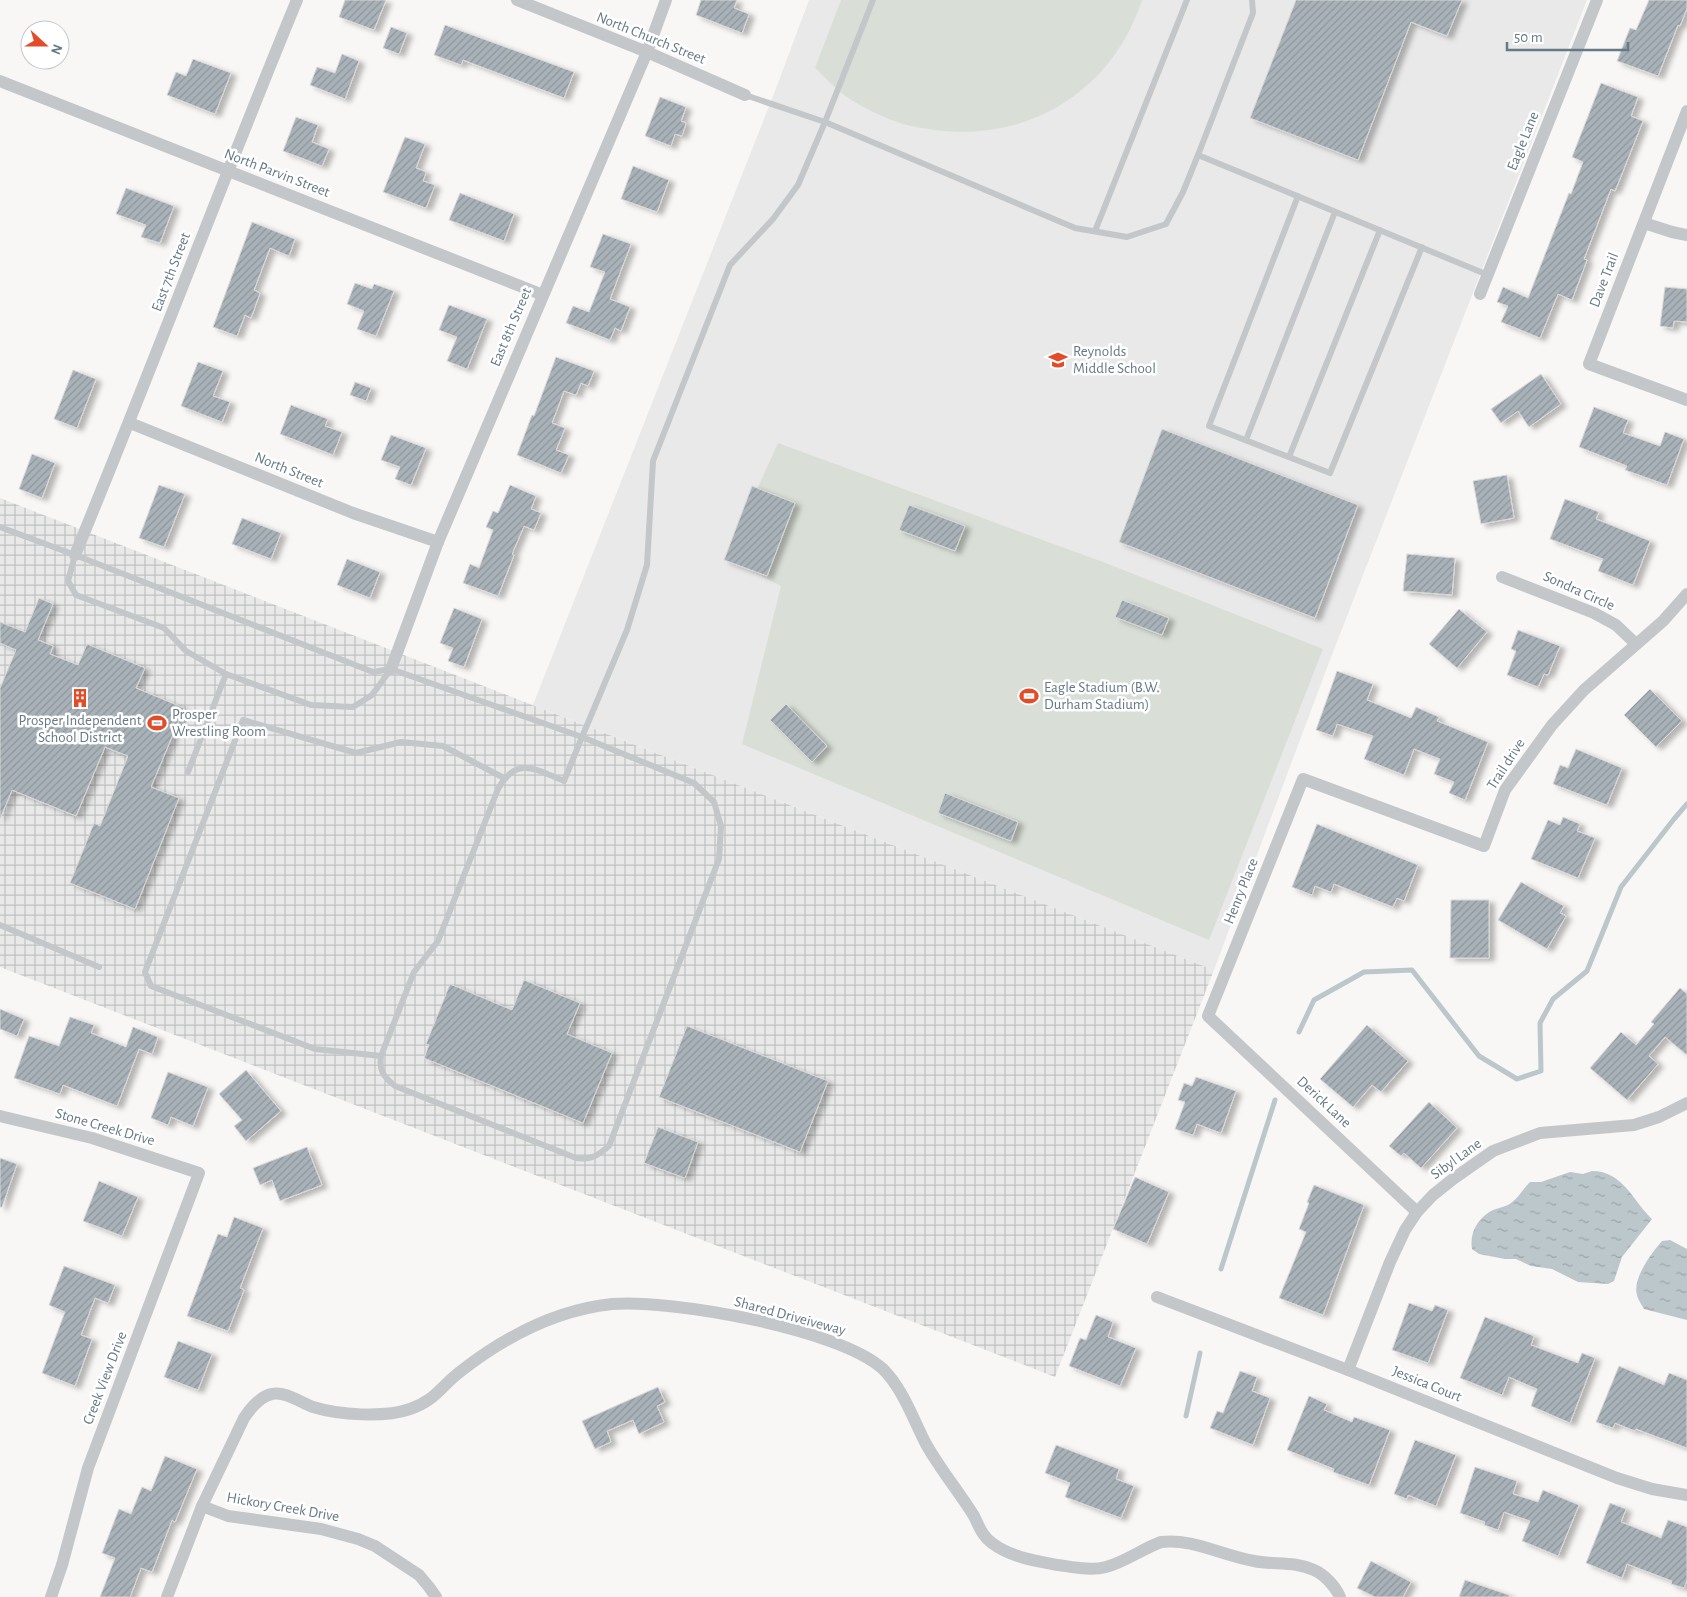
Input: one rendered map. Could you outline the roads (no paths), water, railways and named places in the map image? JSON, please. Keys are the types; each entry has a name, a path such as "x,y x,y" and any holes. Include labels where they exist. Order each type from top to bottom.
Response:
{"street":[{"name":"East 7th Street","path":"75,554 130,423 297,0"},
{"name":"North Church Street","path":"517,0 745,94"},
{"name":"East 8th Street","path":"391,669 438,542 647,52 666,0"},
{"name":"Eagle Lane","path":"1480,294 1597,0"},
{"name":"North Parvin Street","path":"0,80 543,295"},
{"name":"Dave Trail","path":"1687,111 1589,364 1687,400"},
{"path":"1644,223 1687,235"},
{"name":"North Street","path":"130,423 352,513 438,542"},
{"name":"Sondra Circle","path":"1502,576 1594,613 1616,625 1636,644"},
{"name":"Trail drive","path":"1303,779 1484,846 1505,790 1552,725 1584,690 1663,621 1687,594"},
{"name":"Henry Place","path":"1208,1016 1303,779"},
{"name":"Derick Lane","path":"1208,1016 1417,1212"},
{"name":"Sibyl Lane","path":"1348,1370 1390,1262 1405,1230 1417,1212 1433,1195 1474,1163 1493,1151 1516,1142 1540,1134 1634,1125 1659,1117 1687,1103"},
{"name":"Stone Creek Drive","path":"0,1116 92,1138 199,1173"},
{"name":"Creek View Drive","path":"51,1597 62,1565 88,1468 199,1173"},
{"name":"Jessica Court","path":"1157,1298 1348,1370 1617,1478 1652,1489 1687,1495"},
{"name":"Shared Driveiveway","path":"202,1506 244,1418 252,1407 272,1394 284,1395 324,1410 381,1414 402,1412 433,1399 456,1375 492,1347 539,1323 566,1314 611,1304 667,1305 754,1320 804,1333 855,1351 870,1360 894,1382 926,1444 974,1516 984,1535 991,1543 1013,1554 1035,1560 1090,1568 1105,1567 1161,1542 1184,1542 1253,1561 1301,1565 1315,1570 1327,1579 1340,1597"},
{"path":"167,1597 202,1506"},
{"name":"Hickory Creek Drive","path":"202,1506 228,1516 321,1529 358,1539 375,1546 419,1575 436,1597"}],"lane":[{"path":"0,527 75,554 373,672 391,669 582,737 694,783 714,802 720,826 719,859 609,1146 599,1154 588,1159 569,1155 395,1086 383,1076 380,1068 381,1056 414,972 438,941 498,788 504,778 515,769 527,767 564,781 582,737 627,630 647,565 653,461 730,266 773,220 798,185 873,0"},
{"path":"1095,231 1187,0"},
{"path":"745,94 825,122 1075,228 1127,236 1166,224 1183,192 1253,13 1252,0"},
{"path":"1198,155 1488,275"},
{"path":"1298,196 1209,426 1330,473 1422,247"},
{"path":"1246,440 1335,212"},
{"path":"1289,457 1380,230"},
{"path":"75,554 68,581 76,595 164,628 186,651 226,674 311,705 354,707 372,695 391,669"},
{"path":"188,772 226,674"},
{"path":"381,1056 315,1049 151,986 145,972 242,720 356,753 401,742 442,746 504,778"},
{"path":"0,925 99,967"}],"water":[{"path":"1592,1171 1603,1172 1620,1181 1652,1219 1622,1257 1614,1281 1608,1284 1578,1282 1552,1269 1531,1266 1516,1259 1479,1254 1472,1249 1472,1237 1479,1221 1493,1210 1511,1203 1530,1182 1541,1182 1570,1172 1583,1174"},
{"path":"1670,1240 1687,1249 1687,1320 1644,1309 1637,1295 1637,1281 1644,1266 1662,1241"}],"waterway":[{"path":"1299,1032 1314,1000 1364,972 1412,970 1479,1056 1517,1079 1541,1071 1540,1023 1553,999 1587,971 1621,887 1687,804"},
{"path":"1221,1269 1275,1100"},
{"path":"1186,1416 1200,1353"}],"place":[{"name":"Reynolds Middle School","path":"1058,360"},
{"name":"Eagle Stadium (B.W. Durham Stadium)","path":"1029,696"},
{"name":"Prosper Independent School District","path":"80,698"},
{"name":"Prosper Wrestling Room","path":"157,723"}]}
